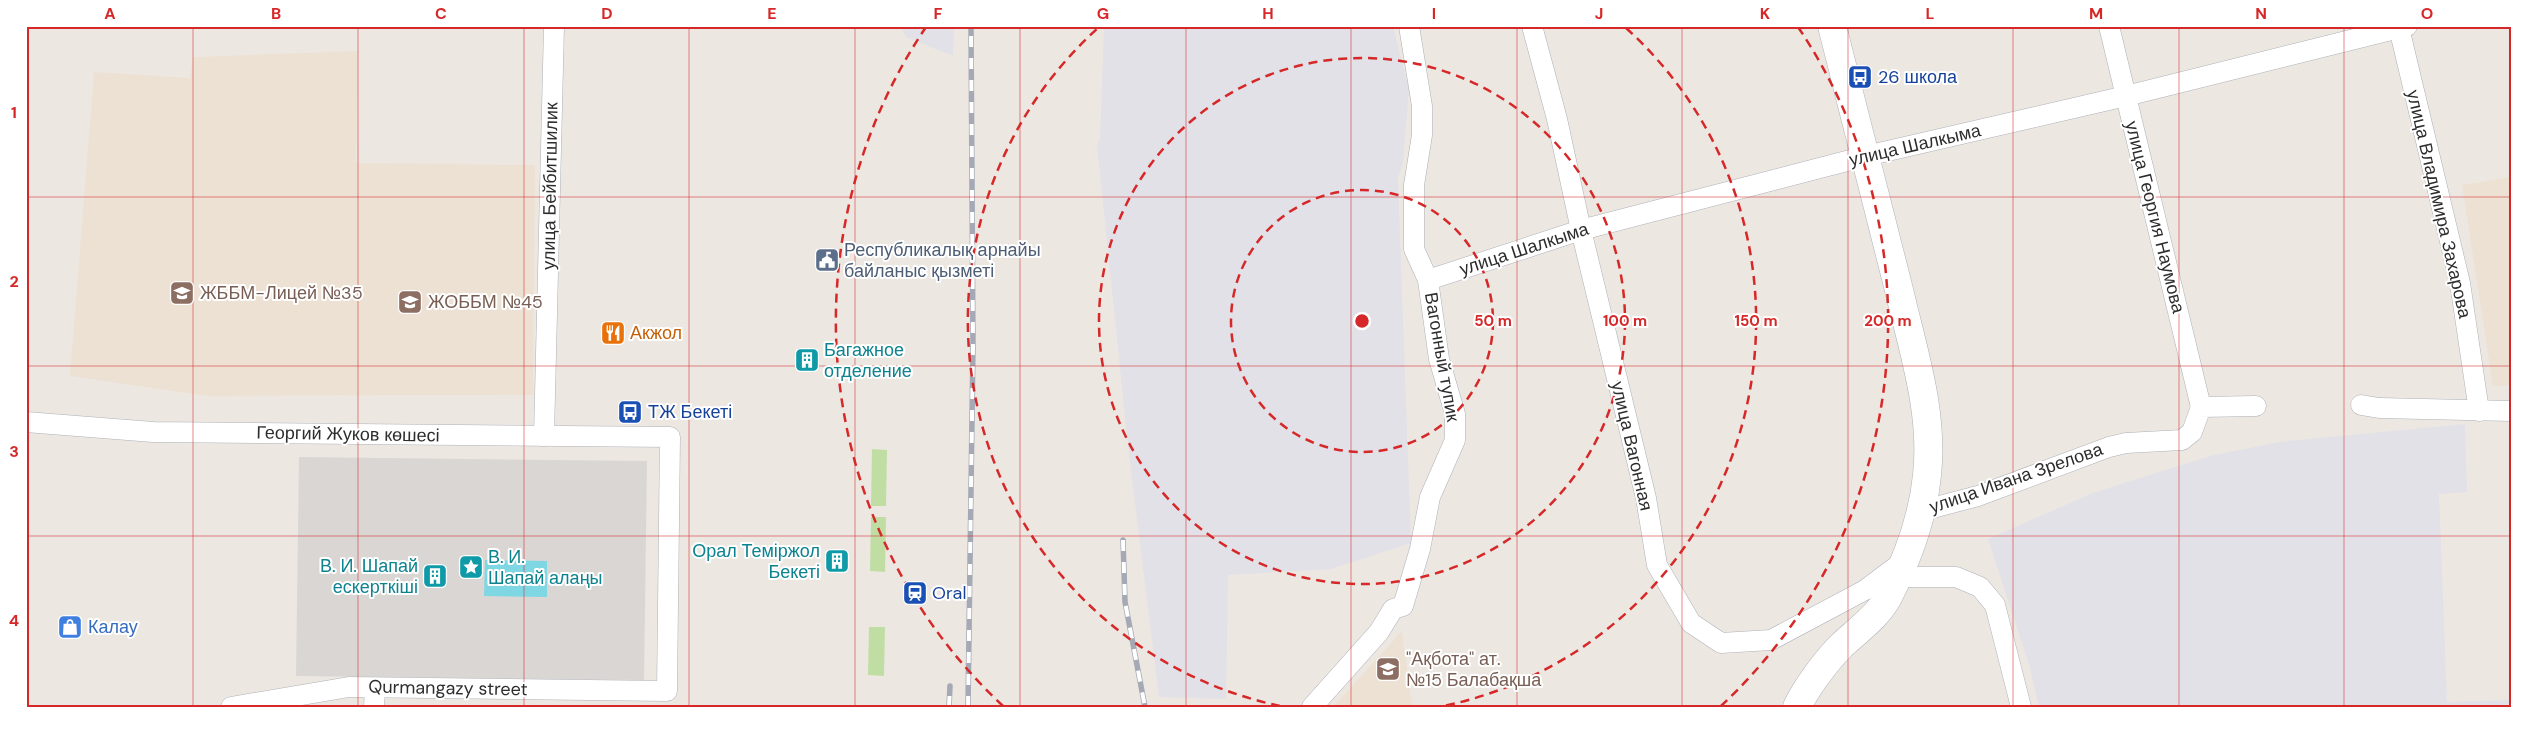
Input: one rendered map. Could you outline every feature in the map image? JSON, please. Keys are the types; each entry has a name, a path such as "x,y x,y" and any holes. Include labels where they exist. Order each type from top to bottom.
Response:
{"street":[{"name":"улица Бейбитшилик","path":"544,436 554,26"},
{"name":"Вагонный тупик","path":"1312,707 1379,632 1393,609 1403,606 1420,549 1430,497 1454,440 1455,414 1440,359 1428,280 1414,249 1414,185 1422,135 1422,106 1409,26"},
{"name":"улица Вагонная","path":"1532,26 1556,118 1580,230 1646,498 1657,565 1691,623 1721,643 1771,640 1865,590 1901,568"},
{"path":"1832,26 1866,156 1922,387 1928,433 1927,475 1921,511"},
{"name":"улица Георгия Наумова","path":"2109,26 2201,407"},
{"name":"улица Шалкыма","path":"1428,280 1580,230 1866,156 2126,96 2369,31 2403,27"},
{"name":"улица Владимира Захарова","path":"2403,27 2460,283 2479,411"},
{"path":"2361,405 2378,408 2511,411"},
{"path":"2201,407 2256,406"},
{"name":"улица Ивана Зрелова","path":"1796,704 1839,648 1888,599 1921,511 1978,496 2109,446 2126,442 2182,440 2192,432 2201,407"},
{"name":"Георгий Жуков көшесі","path":"26,422 152,432 670,437 667,691"},
{"path":"1901,568 1956,577 1980,587 1995,605 2021,707"},
{"name":"Qurmangazy street","path":"231,707 349,688 375,697 667,691"}],"shaded area":[{"path":"901,26 954,26 953,56 906,37"},
{"path":"1104,26 1393,26 1409,90 1403,161 1398,179 1411,543 1331,569 1228,575 1226,699 1159,697 1128,446 1097,144 1100,139"},
{"path":"358,51 356,163 535,165 533,395 208,396 70,376 94,72 190,78 193,57"},
{"path":"2511,177 2511,385 2493,386 2462,185"},
{"path":"2465,424 2467,492 2439,494 2447,702 2511,700 2511,707 2039,707 2030,668 1988,539 2093,493 2210,456 2279,442"},
{"name":"В. И. Шапай алаңы","path":"299,457 647,461 644,680 296,676"},
{"name":"\"Ақбота\" ат. №15 Балабақша","path":"1402,631 1412,707 1333,707"}],"green space":[{"path":"872,449 887,450 886,506 871,506"},
{"path":"871,517 886,517 885,572 870,571"},
{"path":"869,627 885,627 884,676 868,675"}],"water":[{"path":"485,560 547,561 547,597 484,596"}],"railway":[{"path":"968,707 973,346 971,26"},
{"path":"1123,540 1125,602 1145,707"},
{"path":"949,707 950,686"}],"place":[{"name":"26 школа","path":"1860,77"},
{"name":"Республикалық арнайы байланыс қызметі","path":"827,260"},
{"name":"ЖББМ-Лицей №35","path":"182,293"},
{"name":"ЖОББМ №45","path":"410,302"},
{"name":"Акжол","path":"613,333"},
{"name":"Багажное отделение","path":"807,360"},
{"name":"ТЖ Бекеті","path":"630,412"},
{"name":"Орал Теміржол Бекеті","path":"837,561"},
{"name":"В. И. Шапай алаңы","path":"471,567"},
{"name":"В. И. Шапай ескерткіші","path":"435,576"},
{"name":"Oral","path":"915,593"},
{"name":"Калау","path":"70,627"},
{"name":"\"Ақбота\" ат. №15 Балабақша","path":"1388,669"}]}
